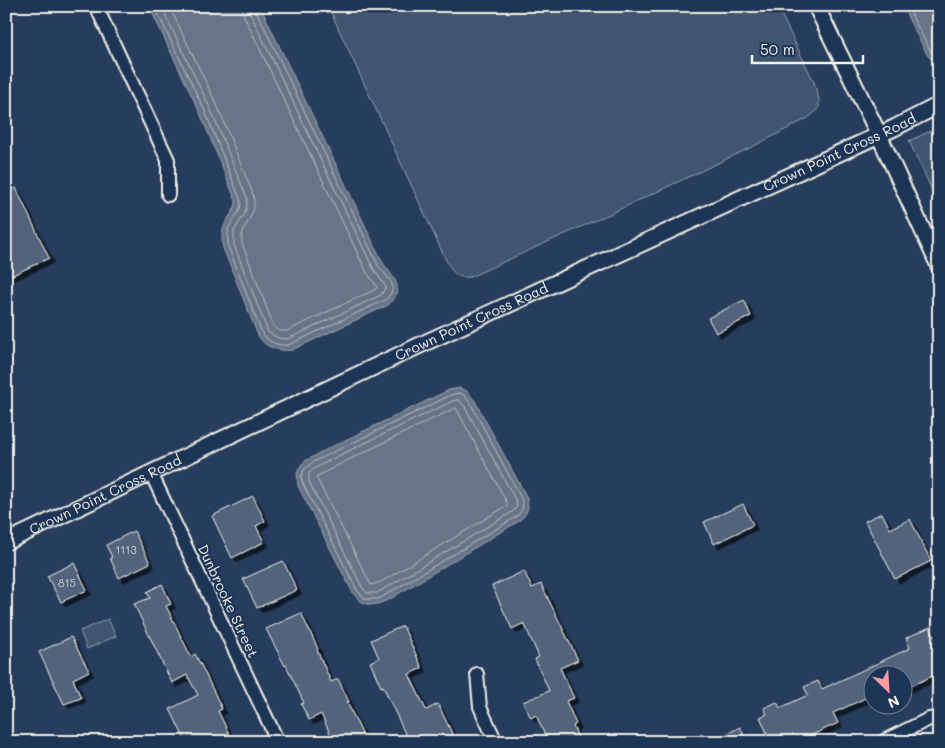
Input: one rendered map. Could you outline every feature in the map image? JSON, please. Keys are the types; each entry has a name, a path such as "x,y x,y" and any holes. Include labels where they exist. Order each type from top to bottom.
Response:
{"street":[{"path":"96,6 168,160 168,195"},
{"path":"816,6 939,266"},
{"name":"Crown Point Cross Road","path":"6,542 418,346 878,135 939,105"},
{"name":"Dunbrooke Street","path":"151,473 278,742"},
{"path":"477,674 480,708 496,742"},
{"path":"882,742 929,720 939,718"}],"shaded area":[{"path":"328,6 777,6 814,82 819,99 819,107 808,118 756,145 470,277 461,277 453,271 446,260"},
{"path":"939,127 939,205 909,141"},
{"path":"108,619 116,636 87,649 80,631"}],"water":[{"path":"149,6 260,6 383,263 394,279 397,288 396,294 388,305 292,350 272,348 263,342 257,333 223,248 223,230 225,223 235,208 236,201 200,113"},
{"path":"904,6 939,6 939,58 931,59 928,56 908,18"},
{"path":"459,388 467,391 475,401 526,496 528,507 526,512 519,521 390,599 374,605 365,604 353,593 298,486 297,473 305,461 335,445 449,390"}],"building":[{"path":"16,188 49,258 6,278 6,192"},
{"path":"744,300 751,316 716,333 708,318"},
{"path":"253,496 265,521 256,526 264,542 232,558 212,516"},
{"path":"743,504 753,525 714,544 704,522"},
{"path":"882,513 890,529 910,519 931,561 895,579 865,521"},
{"path":"134,531 150,563 119,578 106,545"},
{"path":"283,561 297,590 257,608 243,579"},
{"path":"74,563 87,590 61,602 47,576"},
{"path":"524,571 532,588 541,584 578,660 560,668 574,698 566,701 576,724 573,726 580,742 548,742 536,715 531,718 523,702 549,691 535,659 539,657 524,623 512,629 492,586"},
{"path":"162,584 171,604 166,606 191,657 195,654 203,669 222,709 218,711 233,742 186,742 170,709 198,695 187,675 172,683 134,604 150,598 147,592"},
{"path":"301,613 331,682 338,679 366,742 334,742 321,714 309,720 301,704 304,703 266,629"},
{"path":"403,626 422,668 409,674 426,710 438,704 456,742 409,742 383,686 381,687 370,662 379,658 371,640"},
{"path":"930,627 935,637 939,635 939,673 912,685 912,666 871,666 910,648 906,638"},
{"path":"71,637 89,671 73,679 81,698 64,704 39,652"},
{"path":"862,670 862,700 833,713 838,723 797,742 771,742 760,717 767,714 764,708 777,702 780,708 808,695 804,687 818,681 822,689"},
{"path":"740,727 748,742 711,742"}]}
